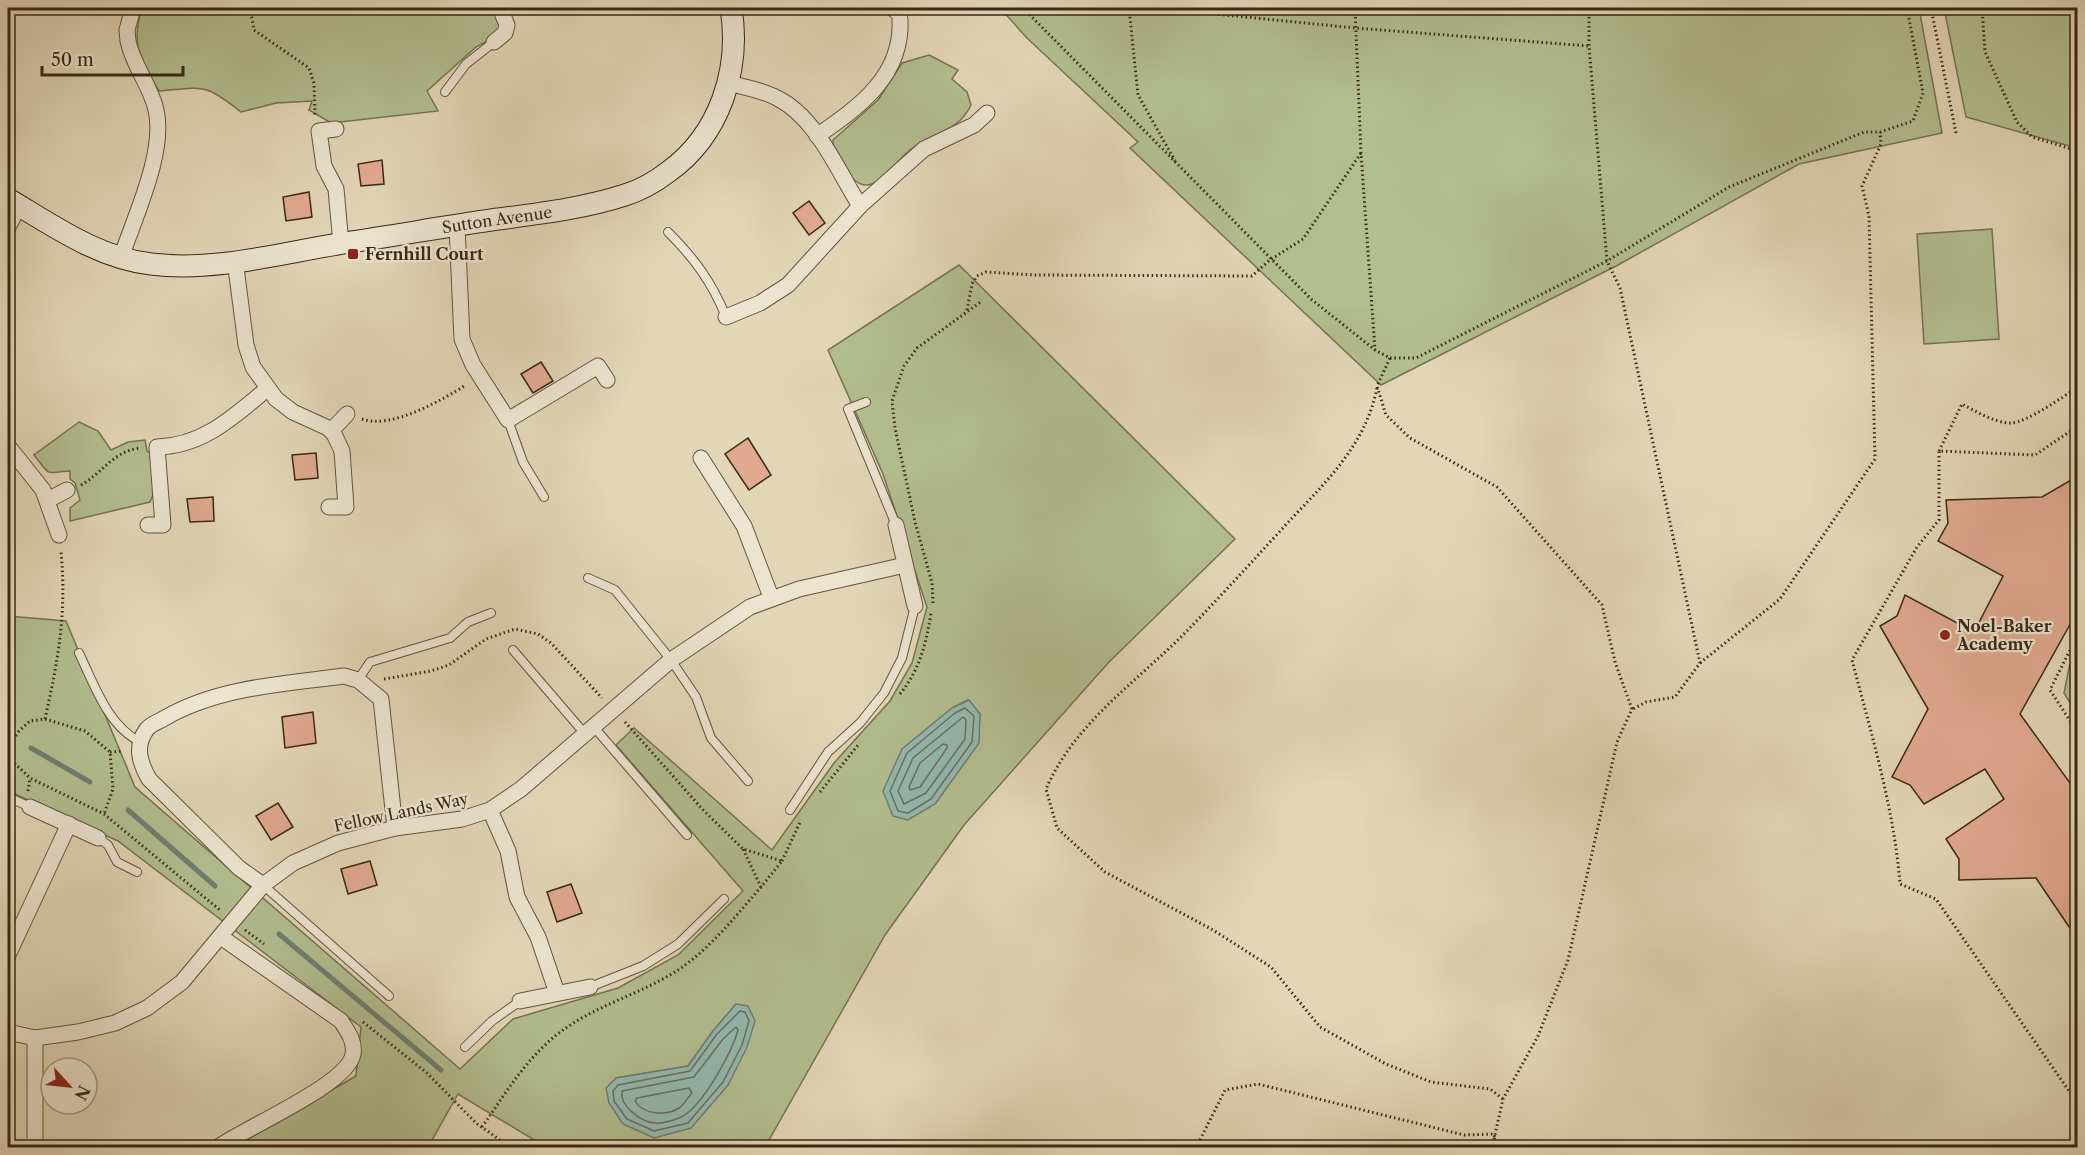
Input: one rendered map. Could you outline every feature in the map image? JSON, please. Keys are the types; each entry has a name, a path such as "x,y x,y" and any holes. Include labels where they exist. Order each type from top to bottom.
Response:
{"street":[{"path":"128,260 158,132 156,111 128,41 133,8"},
{"path":"494,42 505,33 507,25 500,8"},
{"name":"Sutton Avenue","path":"13,203 93,247 128,260 167,266 235,260 341,244 590,204 625,195 646,186 670,171 695,147 716,115 728,83 734,47 731,8"},
{"path":"817,136 858,108 887,75 898,49 900,19"},
{"path":"728,83 778,98 800,115 817,136 860,206"},
{"path":"726,317 760,303 788,285 860,206 924,149 974,126 987,113"},
{"path":"336,129 319,131 324,166 336,189 341,244"},
{"path":"8,227 13,203"},
{"path":"457,226 460,333 466,350 508,420 598,366 607,380"},
{"path":"235,260 246,345 253,367 267,389 293,412 331,431 342,451 346,507 329,507"},
{"path":"148,525 163,525 157,447 172,447 205,436 267,389"},
{"path":"331,431 347,414"},
{"path":"8,447 35,477 48,500 59,535"},
{"path":"701,458 744,526 771,597"},
{"path":"48,500 67,490"},
{"path":"896,525 915,606"},
{"name":"Fellow Lands Way","path":"8,1032 35,1038 115,1023 147,1008 182,982 263,885 293,862 338,843 395,828 462,819 490,810 520,789 671,660 750,607 771,597 905,565"},
{"path":"263,885 239,868 149,779 139,762 141,742 148,727 172,714 230,692 344,676 364,684 381,699 395,828"},
{"path":"30,807 98,838"},
{"path":"490,810 507,851 517,897 538,937 557,993"},
{"path":"8,955 69,824"},
{"path":"217,1148 318,1091 342,1073 353,1056 352,1038 340,1021 220,937"},
{"path":"520,1001 590,987"},
{"path":"35,1038 35,1148"}],"lane":[{"path":"887,8 900,19"},
{"path":"445,92 466,64 494,42"},
{"path":"668,232 696,260 714,288 726,317"},
{"path":"866,402 848,410 896,525"},
{"path":"508,420 523,462 544,497"},
{"path":"588,578 615,590 671,660 696,698 711,738 748,781"},
{"path":"790,810 828,752 860,723 884,693 902,658 915,606"},
{"path":"364,684 370,662 450,638 468,622 491,613"},
{"path":"513,650 687,835"},
{"path":"79,653 107,711 127,736 141,742"},
{"path":"8,796 30,807"},
{"path":"98,838 108,845 117,862 137,872"},
{"path":"263,885 389,996"},
{"path":"590,987 643,966 678,944 724,899"},
{"path":"465,1047 492,1021 520,1001"}],"path":[{"path":"250,8 254,30 309,68 314,82 313,109 319,131"},
{"path":"1023,8 1270,260 1311,299 1375,350 1390,358 1416,358 1607,261 1729,187 1864,132 1880,132 1913,121 1923,93 1907,8"},
{"path":"1129,8 1138,95 1176,164"},
{"path":"1156,8 1355,28 1589,46"},
{"path":"1355,8 1361,153 1375,350"},
{"path":"1589,8 1589,46 1607,261 1620,288 1700,663"},
{"path":"1931,8 1956,133"},
{"path":"1982,8 1985,52 2017,122 2032,137 2078,151"},
{"path":"1492,1148 1503,1099 1538,1036 1568,960 1617,742 1632,709 1646,702 1676,697 1700,663 1780,598 1875,459 1869,216 1862,186 1881,144 1880,132"},
{"path":"967,311 972,284 986,272 1034,275 1252,276 1270,260 1303,239 1361,153"},
{"path":"1390,358 1377,386 1373,410 1344,463 1185,634 1091,721 1056,766 1046,789 1057,828 1105,872 1213,930 1271,967 1320,1027 1386,1064 1431,1082 1490,1089 1503,1099"},
{"path":"347,414 369,422 386,421 431,406 481,377"},
{"path":"1377,386 1386,415 1410,438 1497,487 1602,605 1615,662 1632,709"},
{"path":"2078,387 2045,408 2012,423 1982,415 1962,404 1939,451 1939,520 1917,547 1852,660 1889,807 1897,849 1900,884 1936,899 2078,1104"},
{"path":"1939,451 2035,455 2078,426"},
{"path":"67,490 91,479 121,453 157,447"},
{"path":"45,719 63,630 64,589 59,535"},
{"path":"364,684 431,671 449,665 486,639 515,629 538,634 551,643 704,811 743,849 761,887 782,861 743,849"},
{"path":"2078,634 2050,690 2078,734"},
{"path":"8,747 19,731 30,721 45,719 85,731 110,752 113,789 104,814"},
{"path":"8,757 30,778 104,814 268,948"},
{"path":"358,1018 427,1073 482,1127 511,1148"},
{"path":"482,1127 509,1088 543,1046"},
{"path":"1196,1148 1225,1090 1258,1084 1464,1135 1494,1134"},
{"path":"1494,1134 1497,1148"}],"green space":[{"path":"142,8 496,8 503,25 493,38 476,47 427,91 438,111 331,123 309,110 312,101 276,103 241,112 219,96 203,89 159,91 146,70 139,51 137,31"},
{"path":"1000,8 1919,8 1942,133 1799,164 1618,265 1381,385 1130,148 1138,142 1027,38"},
{"path":"1944,8 2077,8 2077,148 1966,117"},
{"path":"929,55 958,70 952,79 967,92 971,105 966,114 952,127 918,144 873,184 861,184 849,175 839,161 833,140 878,100 902,63"},
{"path":"1992,229 1999,339 1924,344 1917,234"},
{"path":"959,265 1235,539 1109,662 964,825 885,935 765,1147 546,1147 458,1094 428,1147 235,1147 356,1076 361,1027 118,841 8,791 8,616 66,621 135,787 460,1069 513,1019 618,988 678,955 743,891 616,745 634,728 772,850 834,763 890,701 912,663 927,607 883,474 828,350","holes":["968,700 980,714 978,743 935,804 952,708","736,1004 691,1128 616,1078 688,1066"]},
{"path":"79,422 98,431 111,450 128,442 145,440 147,451 151,454 155,490 150,502 70,521 70,508 80,500 75,483 70,479 70,471 49,472 34,455"},
{"path":"2073,648 2077,649 2077,714 2064,693"}],"water":[{"path":"969,700 980,714 979,743 935,804 908,820 893,816 883,791 902,749 952,708"},
{"path":"736,1004 748,1006 755,1021 747,1047 728,1085 691,1128 654,1138 623,1124 609,1103 606,1088 616,1078 688,1066"}],"building":[{"path":"382,160 384,184 361,186 358,164"},
{"path":"309,192 312,217 286,221 283,197"},
{"path":"809,201 825,223 809,235 793,213"},
{"path":"541,362 553,381 533,393 521,374"},
{"path":"748,438 771,475 749,490 725,454"},
{"path":"316,453 318,478 295,480 292,455"},
{"path":"2078,476 2078,610 2020,714 2078,794 2078,940 2036,878 1959,880 1959,859 1946,839 2004,799 1985,769 1924,804 1910,785 1892,777 1928,709 1880,626 1897,616 1905,595 1974,632 2003,576 1938,541 1948,523 1946,500 2042,497"},
{"path":"213,497 214,521 190,522 187,499"},
{"path":"313,712 316,743 285,748 282,717"},
{"path":"278,803 293,827 271,840 256,816"},
{"path":"370,861 377,885 348,894 341,869"},
{"path":"571,884 582,913 557,922 547,892"}],"waterway":[{"path":"31,748 90,782"},
{"path":"128,810 215,886"},
{"path":"279,934 441,1070"}],"place":[{"name":"Fernhill Court","path":"353,254"},
{"name":"Noel-Baker Academy","path":"1945,635"}]}
